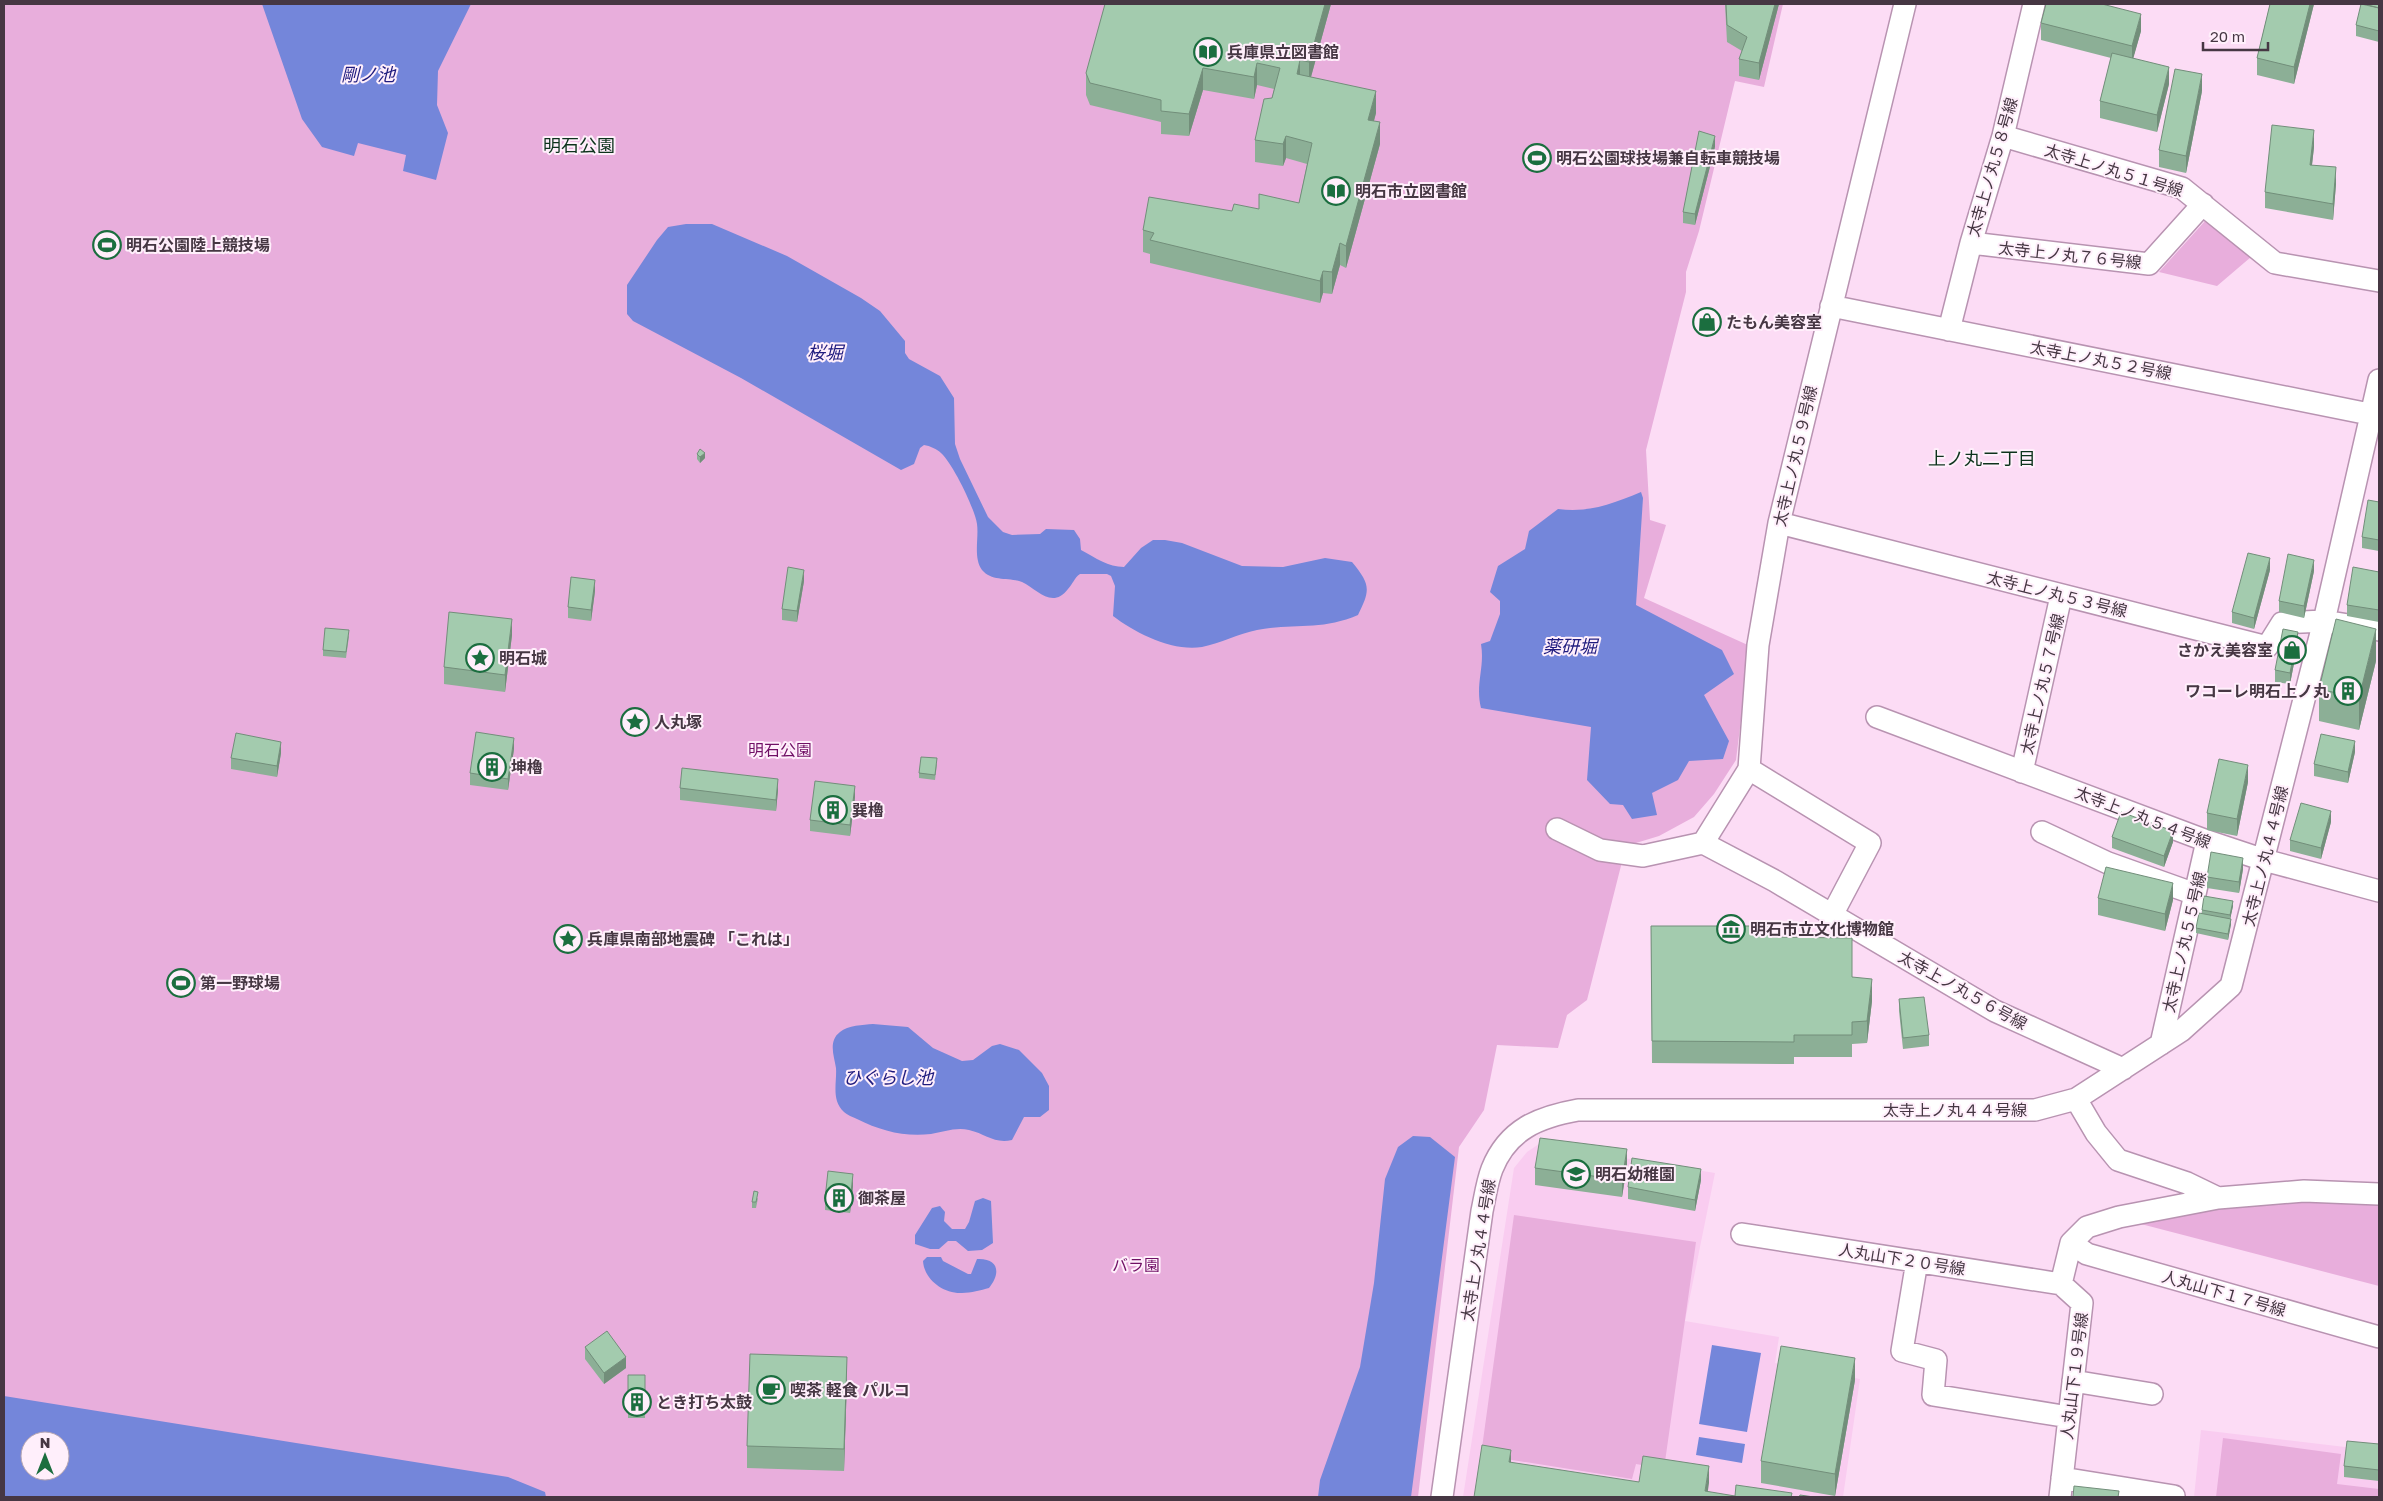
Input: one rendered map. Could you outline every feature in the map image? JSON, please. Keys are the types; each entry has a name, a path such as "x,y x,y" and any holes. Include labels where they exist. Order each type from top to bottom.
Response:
{"street":[{"name":"太寺上ノ丸５９号線","path":"1703,843 1750,769 1758,645 1779,523 1905,4"},
{"name":"太寺上ノ丸５８号線","path":"1949,330 1971,243 2003,136 2034,4"},
{"name":"太寺上ノ丸５１号線","path":"2003,136 2182,188 2275,262 2379,281"},
{"name":"太寺上ノ丸７６号線","path":"1971,243 2149,264 2203,204"},
{"name":"太寺上ノ丸５２号線","path":"1831,306 2375,415"},
{"name":"太寺上ノ丸４４号線","path":"1442,1497 1482,1210 1492,1169 1506,1144 1524,1128 1546,1116 1578,1110 2035,1110 2076,1099 2181,1031 2231,986 2375,415 2379,380"},
{"name":"太寺上ノ丸５３号線","path":"1779,523 2268,647 2282,623 2324,621"},
{"name":"太寺上ノ丸５７号線","path":"2022,772 2061,596"},
{"path":"2324,621 2379,630"},
{"name":"太寺上ノ丸５４号線","path":"1877,717 2207,841 2264,860 2379,892"},
{"path":"1750,769 1870,843 1832,915"},
{"path":"1557,829 1600,850 1643,856 1703,843"},
{"path":"2042,832 2108,863 2195,894"},
{"name":"太寺上ノ丸５５号線","path":"2161,1044 2207,841"},
{"name":"太寺上ノ丸５６号線","path":"1703,843 1832,915 1995,1012 2123,1068"},
{"path":"2076,1099 2096,1133 2118,1160 2187,1183 2218,1198"},
{"path":"2061,1284 2071,1243 2087,1227 2119,1217 2218,1198 2304,1191 2379,1194"},
{"name":"人丸山下２０号線","path":"1742,1234 2061,1284"},
{"name":"人丸山下１７号線","path":"2071,1243 2087,1254 2379,1337"},
{"path":"1917,1262 1902,1351 1936,1360 1933,1396 2069,1417"},
{"name":"人丸山下１９号線","path":"2061,1284 2082,1303 2061,1488"},
{"path":"2073,1381 2152,1394"},
{"path":"2061,1488 2174,1496"}],"shaded area":[{"path":"1539,1144 1715,1173 1685,1321 1779,1337 1775,1363 1860,1379 1843,1497 1463,1497 1514,1168 1527,1152"},
{"path":"2201,1430 2379,1451 2379,1497 2194,1497"}],"green space":[{"name":"明石公園","path":"4,4 1783,4 1764,87 1735,81 1699,231 1686,272 1686,292 1646,450 1650,520 1666,525 1644,598 1750,646 1736,760 1714,794 1694,817 1659,836 1626,846 1587,1000 1567,1015 1558,1048 1497,1045 1484,1110 1459,1147 1418,1497 47,1497 4,1491"},
{"path":"2206,220 2251,257 2217,286 2159,272"},
{"path":"2297,1200 2379,1201 2379,1286 2141,1224 2202,1208"},
{"path":"1514,1215 1696,1242 1664,1469 1636,1464 1632,1479 1481,1455"},
{"path":"2223,1438 2341,1454 2337,1484 2379,1489 2379,1497 2216,1497"}],"water":[{"name":"剛ノ池","path":"262,4 471,4 438,71 437,105 448,133 436,180 403,171 406,155 358,143 354,156 322,147 302,119"},
{"name":"桜堀","path":"686,224 712,224 787,256 861,298 880,311 905,341 905,353 909,359 940,376 954,398 955,444 960,459 988,517 1003,532 1012,535 1040,534 1046,529 1074,530 1080,539 1081,550 1102,562 1118,567 1124,567 1141,548 1153,540 1182,543 1242,566 1283,567 1325,558 1352,562 1367,587 1367,593 1358,615 1345,620 1319,625 1257,630 1202,647 1179,647 1143,635 1113,616 1115,586 1111,576 1107,574 1080,574 1062,595 1050,598 1022,582 996,578 986,574 979,565 977,524 972,508 963,487 946,459 938,450 924,445 920,448 914,464 901,470 741,378 633,321 627,314 627,285 668,227"},
{"name":"薬研堀","path":"1641,492 1643,498 1636,605 1722,650 1734,674 1704,695 1729,741 1723,759 1689,761 1678,780 1652,793 1657,815 1632,819 1623,805 1610,804 1587,780 1591,727 1481,708 1479,691 1482,661 1481,644 1490,641 1500,614 1500,601 1490,592 1498,566 1525,549 1529,531 1558,509 1590,509"},
{"name":"ひぐらし池","path":"873,1024 908,1027 933,1048 962,1061 973,1060 992,1046 1000,1044 1019,1050 1042,1073 1049,1086 1049,1110 1040,1117 1024,1117 1012,1140 1006,1141 995,1140 964,1129 921,1135 902,1134 875,1127 850,1116 845,1113 837,1102 834,1040 840,1032 847,1028"},
{"path":"1413,1136 1430,1137 1455,1157 1411,1497 1318,1497 1320,1480 1360,1367 1374,1283 1385,1179 1398,1147"},
{"path":"983,1198 991,1201 993,1243 982,1250 968,1251 956,1241 948,1241 939,1249 930,1249 915,1244 915,1235 932,1208 940,1206 945,1212 944,1221 952,1229 965,1229 975,1201"},
{"path":"927,1257 941,1257 943,1261 968,1274 971,1274 977,1259 984,1259 994,1264 996,1268 995,1277 989,1288 965,1293 948,1291 936,1284 927,1274 923,1261"},
{"path":"1712,1345 1761,1353 1747,1432 1699,1424"},
{"path":"4,1396 508,1477 545,1492 546,1497 4,1496"},
{"path":"1699,1437 1745,1444 1742,1463 1696,1455"}],"building":[{"path":"1105,4 1325,4 1309,62 1300,60 1297,74 1376,91 1368,120 1380,122 1346,246 1340,243 1332,272 1323,271 1320,281 1150,240 1154,233 1143,230 1149,197 1232,211 1234,204 1259,209 1259,194 1299,203 1312,143 1286,136 1283,144 1255,140 1264,99 1272,98 1280,68 1257,63 1254,77 1203,68 1189,114 1161,111 1161,100 1090,83 1086,73"},
{"path":"1726,4 1775,4 1759,63 1739,59 1747,37 1727,25"},
{"path":"2046,4 2102,4 2141,14 2132,46 2041,23"},
{"path":"2270,4 2310,4 2294,67 2257,58"},
{"path":"2361,4 2379,8 2379,31 2356,25"},
{"path":"2379,4 2379,8 2368,5"},
{"path":"2112,53 2169,67 2157,115 2100,101"},
{"path":"2175,69 2202,74 2186,156 2159,150"},
{"path":"2272,125 2314,130 2310,165 2336,167 2333,204 2265,192"},
{"path":"1699,131 1715,136 1695,214 1683,212"},
{"path":"700,449 705,453 700,457 697,454"},
{"path":"2368,500 2379,502 2379,540 2362,537"},
{"path":"2248,553 2270,558 2254,618 2232,612"},
{"path":"2288,554 2314,560 2304,606 2279,601"},
{"path":"788,567 804,570 797,611 782,609"},
{"path":"2353,567 2379,572 2379,610 2347,605"},
{"path":"571,577 595,580 591,610 568,607"},
{"path":"449,612 512,619 505,675 444,667"},
{"path":"2336,619 2376,629 2359,698 2319,689"},
{"path":"325,628 349,630 346,652 323,650"},
{"path":"2283,629 2298,632 2290,673 2275,670"},
{"name":"坤櫓","path":"476,732 514,738 508,779 470,773"},
{"path":"236,733 281,742 277,766 231,758"},
{"path":"2321,734 2355,741 2348,772 2314,764"},
{"path":"921,757 937,758 935,775 919,773"},
{"path":"2219,759 2248,765 2237,819 2207,813"},
{"path":"682,768 778,779 776,800 680,788"},
{"name":"巽櫓","path":"815,781 855,786 850,825 810,820"},
{"path":"2301,803 2331,811 2321,848 2290,840"},
{"path":"2121,812 2173,831 2164,856 2112,837"},
{"path":"2211,852 2243,858 2239,882 2207,877"},
{"path":"2106,867 2173,883 2165,914 2098,898"},
{"path":"2204,896 2233,901 2230,915 2202,910"},
{"path":"2199,913 2231,919 2228,934 2196,928"},
{"path":"1651,926 1772,926 1772,937 1852,938 1852,977 1872,979 1867,1021 1852,1022 1852,1035 1794,1035 1794,1042 1652,1041"},
{"path":"1924,997 1929,1035 1903,1038 1899,999"},
{"path":"1540,1138 1627,1149 1622,1180 1535,1168"},
{"path":"1632,1158 1701,1169 1695,1200 1628,1187"},
{"path":"828,1171 853,1174 850,1202 825,1199"},
{"path":"754,1191 758,1192 756,1202 752,1202"},
{"path":"607,1331 626,1357 604,1373 585,1347"},
{"path":"1781,1346 1855,1358 1835,1474 1761,1461"},
{"path":"750,1354 847,1357 844,1449 747,1446"},
{"name":"とき打ち太鼓","path":"628,1375 645,1375 645,1407 628,1406"},
{"path":"2347,1441 2379,1444 2379,1470 2344,1466"},
{"path":"1482,1445 1511,1450 1509,1462 1639,1482 1643,1456 1709,1466 1705,1491 1735,1496 1736,1485 1792,1493 1791,1497 1474,1497"},
{"path":"2074,1486 2119,1491 2118,1497 2073,1497"}],"place":[{"name":"兵庫県立図書館","path":"1208,52"},
{"name":"明石公園球技場兼自転車競技場","path":"1537,158"},
{"name":"明石市立図書館","path":"1336,191"},
{"name":"明石公園陸上競技場","path":"107,245"},
{"name":"たもん美容室","path":"1707,322"},
{"name":"さかえ美容室","path":"2292,650"},
{"name":"明石城","path":"480,658"},
{"name":"ワコーレ明石上ノ丸","path":"2348,691"},
{"name":"人丸塚","path":"635,722"},
{"name":"坤櫓","path":"492,767"},
{"name":"巽櫓","path":"833,810"},
{"name":"明石市立文化博物館","path":"1731,929"},
{"name":"兵庫県南部地震碑 「これは」","path":"568,939"},
{"name":"第一野球場","path":"181,983"},
{"name":"明石幼稚園","path":"1576,1174"},
{"name":"御茶屋","path":"839,1198"},
{"name":"喫茶 軽食 パルコ","path":"771,1390"},
{"name":"とき打ち太鼓","path":"637,1402"}],"district":[{"name":"明石公園","path":"579,145"},
{"name":"上ノ丸二丁目","path":"1982,458"}],"park label":[{"name":"バラ園","path":"1136,1265"}]}
